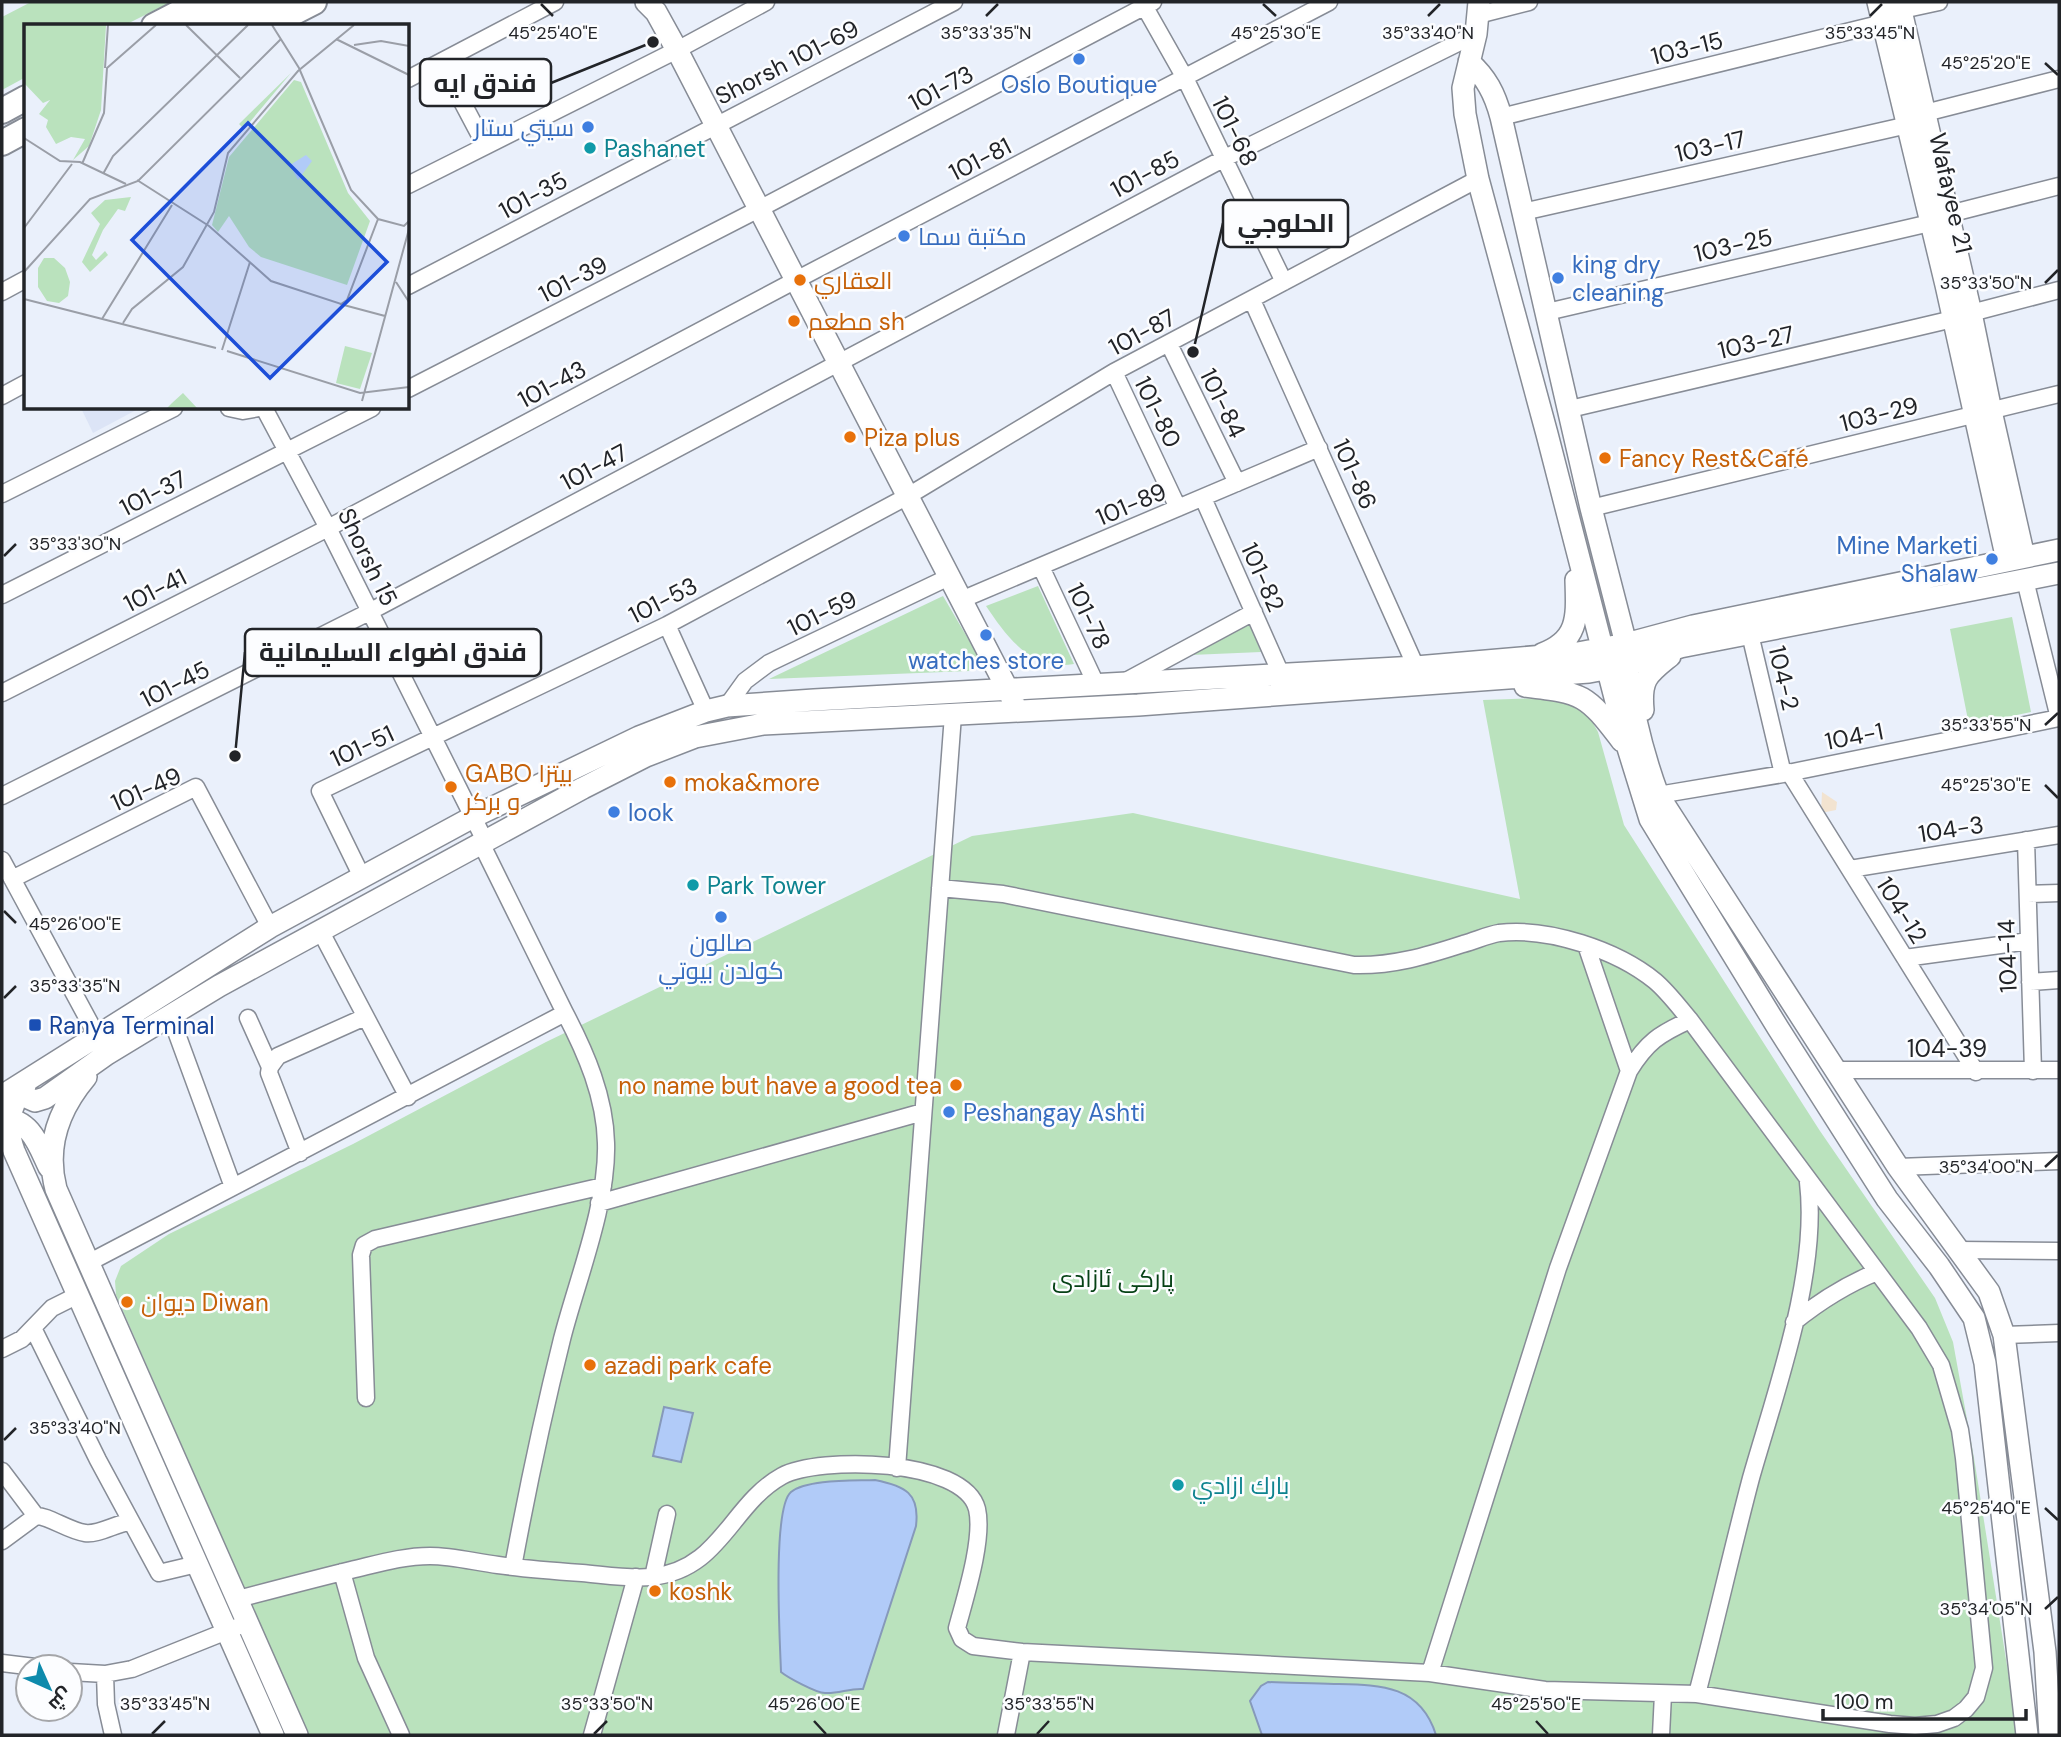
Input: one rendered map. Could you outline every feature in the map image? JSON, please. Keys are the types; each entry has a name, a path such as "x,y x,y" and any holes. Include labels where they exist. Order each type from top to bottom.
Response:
{"main road":[{"path":"158,24 200,2"},
{"path":"193,24 237,2"},
{"path":"231,24 275,2"},
{"path":"271,24 314,2"},
{"name":"Wafayee 21","path":"1878,2 1916,119 2016,558"},
{"path":"652,5 840,362 1019,711"},
{"name":"Wafayee 21","path":"1901,6 1916,119"},
{"path":"1478,17 1465,75 1463,101 1478,179 1575,543 1616,656 1658,795 1898,1167 1989,1292 2004,1335 2052,1652 2050,1735"},
{"path":"1469,62 1493,92 1501,117 1614,603 1616,656 1628,748 1650,820 1887,1199 1939,1266 1974,1318 1985,1363 2027,1735"},
{"path":"2,111 24,99"},
{"path":"2,126 24,113"},
{"path":"2,143 24,131"},
{"path":"2,155 24,148"},
{"path":"1529,657 1561,645 1568,638 1576,621 1575,543"},
{"path":"1614,603 1623,620 1632,628 1648,631 1693,626 2059,550"},
{"path":"297,1735 56,1189 51,1155 61,1114 102,1045 170,1015 483,842 646,757 695,737 763,724 1138,705 1478,680 1616,656 1680,648 2059,573"},
{"path":"27,1080 23,1091 26,1097 40,1100 102,1045 270,927 473,817 639,737 716,708 1007,688 1416,667 1529,657 1616,656 1693,626"},
{"path":"1646,761 1642,688 1648,673 1680,648"},
{"path":"1478,680 1561,690 1581,696 1597,708 1628,748"},
{"path":"2,1096 27,1080"},
{"path":"27,1080 5,1118 13,1152 273,1735"},
{"path":"5,1118 20,1122 31,1131 52,1172"}],"street":[{"path":"410,78 555,2"},
{"path":"410,184 677,50 766,2"},
{"name":"Shorsh 101-69","path":"716,124 954,2"},
{"name":"101-81","path":"796,280 1329,2"},
{"name":"101-85","path":"840,362 1223,159 1478,17 1529,2"},
{"path":"1901,6 1939,2"},
{"name":"101-68","path":"1146,3 1284,282"},
{"name":"101-73","path":"759,209 1146,3"},
{"name":"103-15","path":"1501,117 1883,23"},
{"path":"441,62 485,145"},
{"name":"103-17","path":"1523,212 1916,119 2059,79"},
{"name":"101-35","path":"410,285 716,124"},
{"name":"101-87","path":"908,496 1114,372 1478,179"},
{"name":"103-25","path":"1547,312 1940,218 2059,186"},
{"name":"101-39","path":"410,388 759,209"},
{"path":"2,292 24,280"},
{"name":"101-43","path":"328,528 796,280"},
{"name":"103-27","path":"1570,409 1962,316 2059,290"},
{"name":"101-86","path":"1252,300 1416,667"},
{"name":"101-84","path":"1169,344 1237,483"},
{"name":"101-47","path":"369,612 840,362"},
{"name":"101-80","path":"1114,372 1178,508"},
{"path":"2,396 24,384"},
{"name":"103-29","path":"1591,508 2059,394"},
{"path":"2,494 170,410"},
{"name":"Shorsh 15","path":"262,410 288,450 473,817 582,1045 601,1106 606,1142 603,1186 552,1378 513,1567"},
{"path":"288,450 368,410"},
{"name":"101-89","path":"961,600 1319,448"},
{"name":"101-37","path":"2,595 288,450"},
{"name":"101-53","path":"433,737 667,625 908,496"},
{"name":"101-82","path":"1203,498 1281,674"},
{"name":"101-41","path":"2,694 328,528"},
{"name":"101-78","path":"1041,567 1096,684"},
{"name":"101-59","path":"716,708 769,663 949,577"},
{"path":"2025,580 2059,718"},
{"name":"101-45","path":"2,796 369,612"},
{"path":"1121,683 1254,612"},
{"path":"667,625 716,708"},
{"name":"104-2","path":"1750,634 1786,773"},
{"path":"897,1468 953,715"},
{"name":"104-1","path":"1658,795 1786,773 2059,718"},
{"name":"101-51","path":"362,877 320,791 433,737"},
{"name":"104-12","path":"1786,773 1850,869 1976,1072"},
{"name":"101-49","path":"12,879 196,787 270,927"},
{"name":"104-3","path":"1850,869 2059,835"},
{"name":"104-14","path":"2026,840 2033,1071"},
{"path":"2,860 102,1045"},
{"path":"238,1599 381,1563 431,1556 513,1567 644,1577 692,1563 710,1551 757,1495 784,1475 832,1465 897,1468 941,1476 960,1486 977,1507 976,1543 957,1628 962,1639 973,1646 1022,1652 1430,1672 1545,1690 1698,1694 1916,1730 1954,1718 1976,1697 1984,1668 1965,1458 1941,1365 1919,1328 1690,1020 1665,991 1642,971 1586,946 1543,935 1498,933 1408,961 1379,966 1354,965 1003,894 940,888"},
{"path":"2028,894 2059,893"},
{"path":"321,932 408,1097"},
{"path":"1905,958 2029,941"},
{"path":"1586,946 1629,1071"},
{"path":"2031,982 2059,981"},
{"path":"88,1263 565,1013"},
{"path":"170,1015 233,1187"},
{"path":"300,1153 269,1073 270,1067 278,1056 365,1017"},
{"path":"248,1018 270,1067"},
{"path":"1430,1672 1558,1268 1629,1071 1641,1051 1652,1040 1690,1020"},
{"name":"104-39","path":"1834,1070 2059,1070"},
{"path":"599,1203 923,1112"},
{"path":"1898,1167 2059,1161"},
{"path":"1698,1694 1735,1536 1794,1322 1809,1246 1811,1221 1808,1179"},
{"path":"366,1398 361,1255 364,1245 375,1239 603,1186"},
{"path":"1958,1250 2059,1251"},
{"path":"1794,1322 1845,1285 1877,1272"},
{"path":"2,1349 22,1339 52,1308 76,1296"},
{"path":"33,1328 129,1522 159,1573 197,1564"},
{"path":"2004,1335 2059,1333"},
{"path":"2,1471 36,1516"},
{"path":"592,1735 667,1514"},
{"path":"2,1541 36,1516 42,1516 69,1530 89,1534 129,1522"},
{"path":"342,1572 366,1658 401,1735"},
{"path":"84,1673 105,1674 132,1669 248,1622"},
{"path":"1006,1735 1022,1652"},
{"path":"105,1674 106,1704 113,1735"},
{"path":"1661,1735 1663,1694"}],"shaded area":[{"path":"82,410 136,410 93,433"},
{"path":"1822,792 1837,802 1836,810 1821,813"}],"green space":[{"path":"31,2 171,2 127,24 24,24 24,78 2,90 2,17"},
{"path":"1038,586 1074,664 1059,665 1033,657 1012,640 986,606"},
{"path":"943,596 977,654 976,663 969,671 769,679"},
{"path":"2012,617 2031,712 1969,725 1950,629"},
{"path":"1249,623 1261,652 1191,655"},
{"name":"پارکی ئازادی","path":"1541,698 1574,704 1589,716 1598,732 1624,825 1820,1131 1935,1298 1953,1342 2018,1735 308,1735 116,1295 115,1281 121,1266 169,1234 353,1144 546,1042 972,836 1133,813 1520,899 1483,700"}],"water":[{"path":"664,1407 693,1413 681,1462 653,1456"},
{"path":"875,1480 895,1485 908,1493 916,1506 916,1526 863,1689 821,1692 781,1672 778,1577 785,1503 791,1492 808,1485"},
{"path":"1268,1682 1367,1685 1396,1691 1420,1706 1436,1735 1262,1735 1250,1701 1261,1686"}],"place":[{"name":"فندق ايه","path":"653,42"},
{"name":"Oslo Boutique","path":"1079,59"},
{"name":"سيتي ستار","path":"588,127"},
{"name":"Pashanet","path":"590,148"},
{"name":"مكتبة سما","path":"904,236"},
{"name":"king dry cleaning","path":"1558,278"},
{"name":"العقاري","path":"800,280"},
{"name":"مطعم sh","path":"794,321"},
{"name":"الحلوجي","path":"1193,352"},
{"name":"Piza plus","path":"850,437"},
{"name":"Fancy Rest&Café","path":"1605,458"},
{"name":"Mine Marketi Shalaw","path":"1992,559"},
{"name":"watches store","path":"986,635"},
{"name":"فندق اضواء السليمانية","path":"235,756"},
{"name":"moka&more","path":"670,782"},
{"name":"GABO بيتزا و بركر","path":"451,787"},
{"name":"look","path":"614,812"},
{"name":"Park Tower","path":"693,885"},
{"name":"صالون كولدن بيوتي","path":"721,917"},
{"name":"Ranya Terminal","path":"35,1025"},
{"name":"no name but have a good tea","path":"956,1085"},
{"name":"Peshangay Ashti","path":"949,1112"},
{"name":"دیوان Diwan","path":"127,1302"},
{"name":"azadi park cafe","path":"590,1365"},
{"name":"بارك ازادي","path":"1178,1485"},
{"name":"koshk","path":"655,1591"}]}
